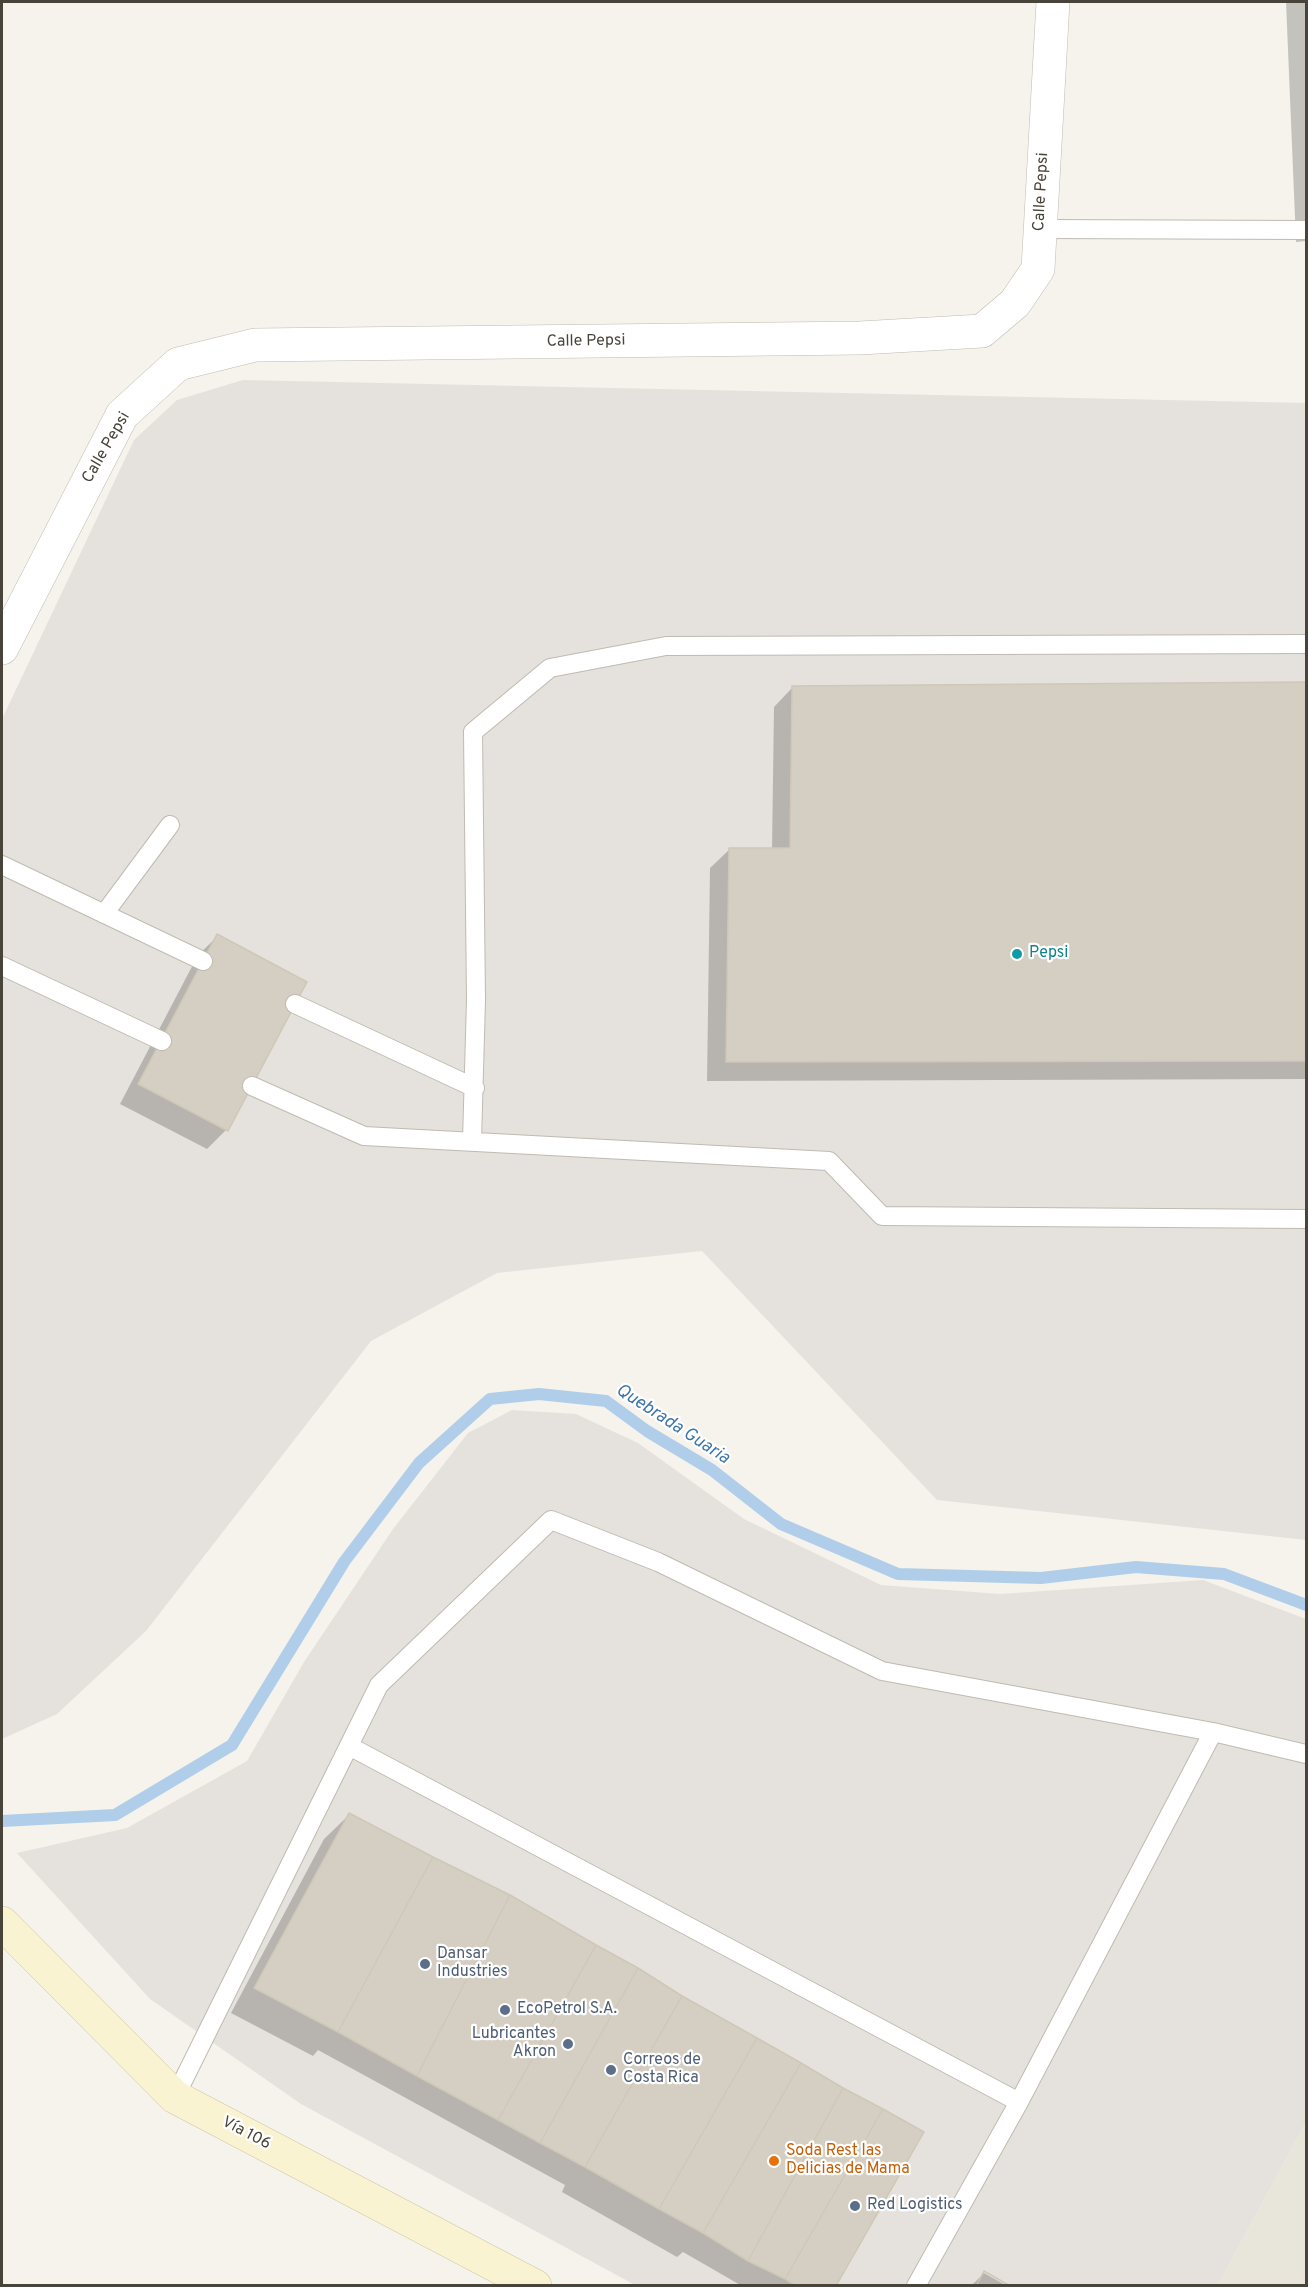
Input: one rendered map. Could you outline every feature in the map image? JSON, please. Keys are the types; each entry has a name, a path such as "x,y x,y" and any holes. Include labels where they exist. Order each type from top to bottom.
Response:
{"main road":[{"name":"Vía 106","path":"2,1923 175,2097 535,2286"}],"street":[{"name":"Calle Pepsi","path":"2,648 122,415 178,364 255,345 860,338 982,331 1015,303 1038,269 1053,2"}],"lane":[{"path":"1040,229 1306,230"},
{"path":"472,1141 476,1000 473,732 549,668 666,646 1306,644"},
{"path":"104,914 171,825"},
{"path":"2,865 204,962"},
{"path":"2,966 162,1041"},
{"path":"295,1004 475,1088"},
{"path":"252,1086 364,1136 829,1161 882,1216 1306,1219"},
{"path":"175,2097 379,1685 551,1520 657,1562 882,1671 1213,1732 1306,1754"},
{"path":"916,2286 1019,2102 1213,1732"},
{"path":"349,1746 1019,2102"}],"shaded area":[{"path":"243,380 1306,403 1306,1540 937,1500 702,1251 497,1273 371,1341 146,1631 57,1714 2,1739 2,719 134,440 177,400"},
{"path":"512,1410 576,1414 638,1443 744,1519 881,1585 1000,1594 1203,1580 1306,1619 1306,2122 1218,2285 635,2285 301,2104 150,1999 17,1853 127,1828 247,1761 304,1662 393,1529 468,1433"},
{"path":"1306,2122 1306,2285 1218,2285"}],"building":[{"name":"Pepsi","path":"1306,682 1306,1061 726,1062 729,848 790,848 792,686"},
{"path":"217,934 307,982 228,1131 138,1084"},
{"path":"349,1813 433,1857 338,2032 254,1988"},
{"name":"Dansar Industries","path":"433,1857 510,1895 417,2076 338,2032"},
{"name":"EcoPetrol S.A.","path":"510,1895 596,1945 498,2120 417,2076"},
{"name":"Lubricantes Akron","path":"596,1945 638,1968 540,2143 498,2120"},
{"name":"Correos de Costa Rica","path":"638,1968 682,1996 585,2167 540,2143"},
{"path":"682,1996 757,2038 659,2209 585,2167"},
{"path":"757,2038 801,2063 703,2233 659,2209"},
{"name":"Soda Rest las Delicias de Mama","path":"801,2063 843,2088 748,2261 703,2233"},
{"path":"843,2088 883,2109 785,2279 748,2261"},
{"name":"Red Logistics","path":"883,2109 924,2132 836,2286 796,2286 785,2279"},
{"path":"984,2271 1010,2286 976,2286"},
{"path":"984,2271 1010,2286 976,2286"}],"waterway":[{"name":"Quebrada Guaria","path":"2,1821 115,1815 232,1745 344,1562 419,1463 490,1399 539,1394 606,1401 647,1431 712,1470 781,1524 898,1574 1041,1578 1136,1567 1224,1574 1306,1605"}],"place":[{"name":"Pepsi","path":"1017,954"},
{"name":"Dansar Industries","path":"425,1964"},
{"name":"EcoPetrol S.A.","path":"505,2010"},
{"name":"Lubricantes Akron","path":"568,2044"},
{"name":"Correos de Costa Rica","path":"611,2070"},
{"name":"Soda Rest las Delicias de Mama","path":"774,2161"},
{"name":"Red Logistics","path":"855,2206"}]}
